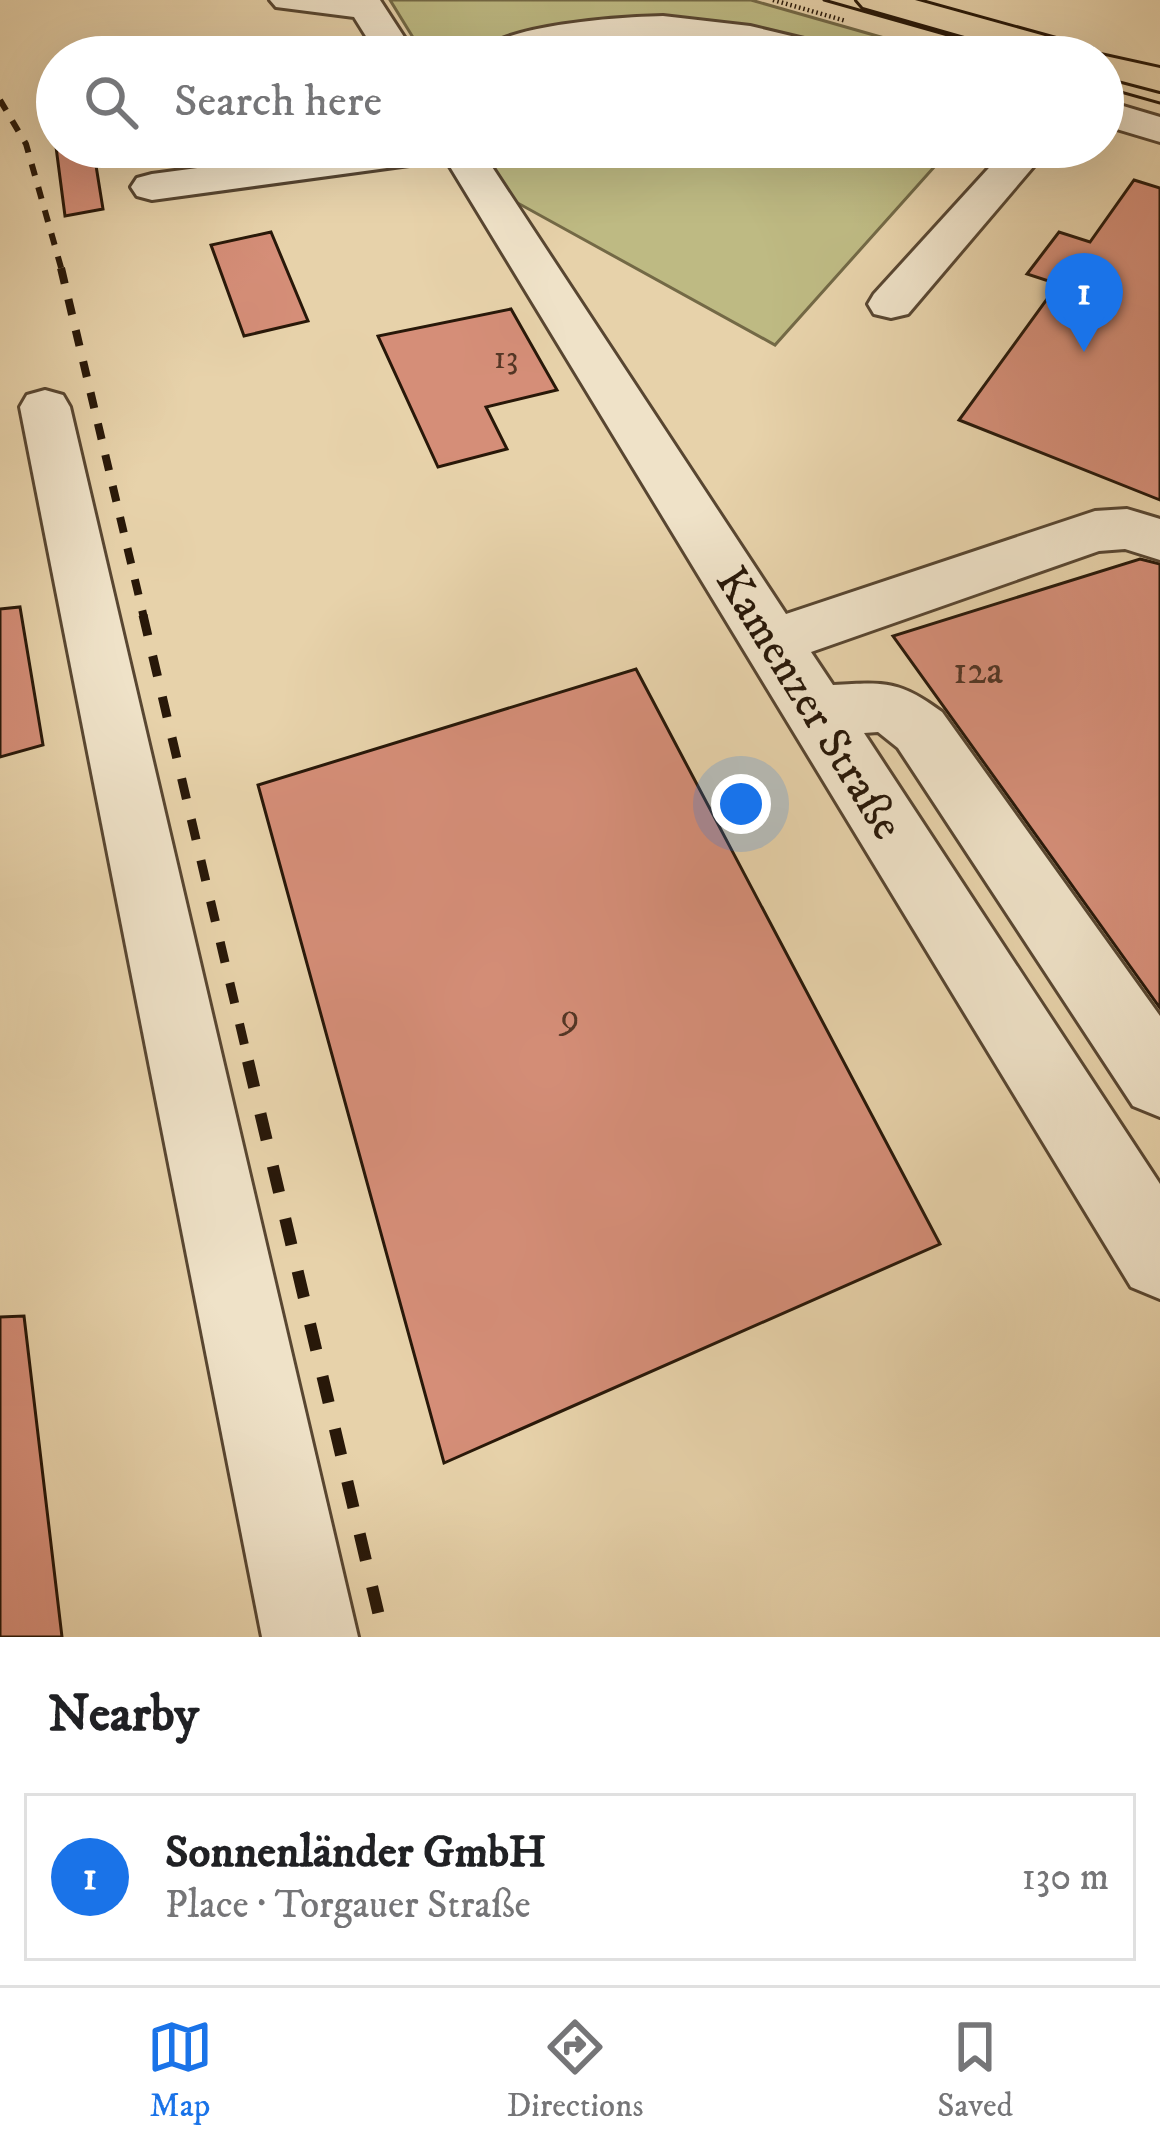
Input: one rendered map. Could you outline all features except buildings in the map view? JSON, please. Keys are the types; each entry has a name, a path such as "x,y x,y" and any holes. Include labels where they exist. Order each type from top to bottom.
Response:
{"main road":[{"path":"875,0 1004,36"},
{"path":"1124,70 1160,80"}],"street":[{"path":"288,0 364,3 385,36"},
{"path":"571,36 680,28 754,36"},
{"path":"1124,119 1160,130"},
{"path":"152,187 296,168"},
{"name":"Kamenzer Straße","path":"469,168 773,641 1160,1258"},
{"path":"891,304 1011,168"},
{"path":"45,406 310,1637"},
{"path":"773,641 1082,535 1127,529 1160,540"},
{"path":"817,711 890,707 920,730 1160,1080"}],"shaded area":[{"path":"390,0 751,0 877,36 412,36"},
{"path":"494,168 933,168 775,345 514,201"}],"tram line":[{"path":"824,0 951,36"},
{"path":"1124,93 1160,103"}],"railway":[{"path":"0,100 26,144 62,271"},
{"path":"61,268 144,618"},
{"path":"143,615 249,1064"},
{"path":"248,1061 384,1637"}],"place":[{"name":"Sonnenländer GmbH","path":"1084,352"}]}
